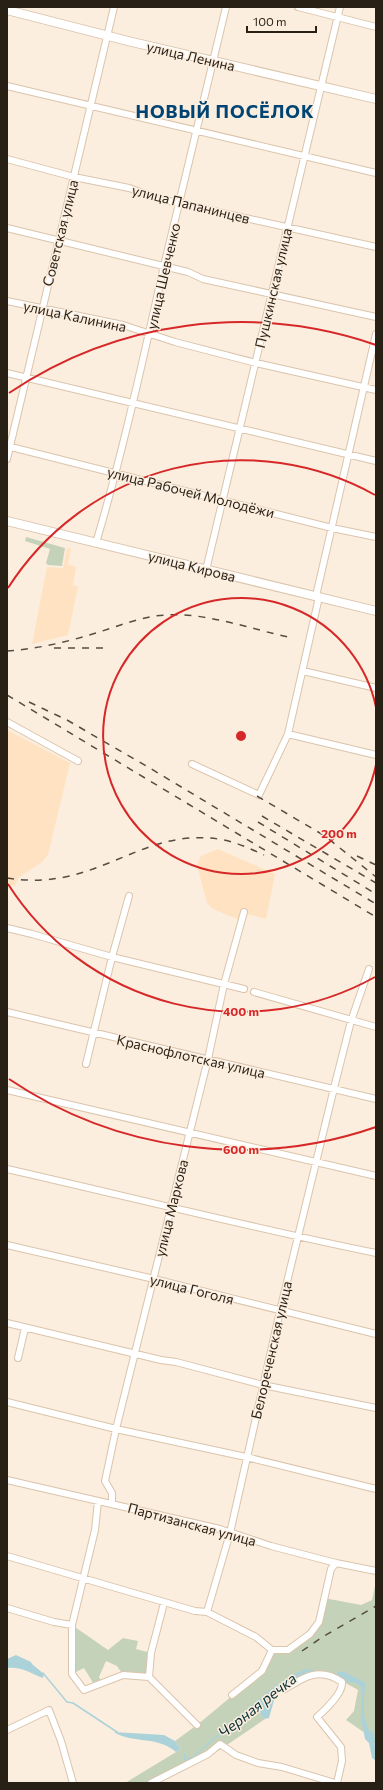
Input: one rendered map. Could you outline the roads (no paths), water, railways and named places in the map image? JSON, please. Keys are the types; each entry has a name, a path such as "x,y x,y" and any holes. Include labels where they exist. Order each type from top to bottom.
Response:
{"main road":[{"name":"улица Ленина","path":"7,10 108,36 376,99"},
{"name":"улица Кирова","path":"7,521 376,611"}],"street":[{"name":"Советская улица","path":"7,459 8,447 114,7"},
{"name":"улица Шевченко","path":"96,543 134,403 164,267 226,7"},
{"path":"298,7 338,16 376,27"},
{"name":"Пушкинская улица","path":"206,570 340,7"},
{"path":"7,86 376,173"},
{"name":"улица Папанинцев","path":"7,159 74,177 122,186 180,203 376,247"},
{"path":"7,228 188,272 203,279 376,317"},
{"name":"улица Калинина","path":"7,301 124,325 176,342 256,363 376,390"},
{"path":"192,764 259,795 288,734 303,671 347,456 376,334"},
{"path":"7,373 376,462"},
{"name":"улица Рабочей Молодёжи","path":"8,447 332,528 376,536"},
{"path":"303,671 376,688"},
{"path":"7,722 78,762"},
{"path":"288,734 376,755"},
{"path":"86,1064 112,957 129,896"},
{"name":"улица Маркова","path":"112,1504 112,1493 105,1481 116,1429 208,1059 224,984 244,912"},
{"path":"7,928 112,957 244,989"},
{"name":"Белореченская улица","path":"207,1612 230,1533 280,1311 351,1021 368,969"},
{"path":"254,992 376,1027"},
{"name":"Краснофлотская улица","path":"7,1012 376,1099"},
{"path":"7,1090 376,1176"},
{"path":"7,1168 298,1237 376,1253"},
{"name":"улица Гоголя","path":"7,1245 154,1279 376,1334"},
{"path":"7,1323 176,1362 263,1385 376,1408"},
{"path":"18,1358 26,1328"},
{"path":"7,1402 116,1429 246,1457 376,1489"},
{"name":"Партизанская улица","path":"7,1480 220,1529 336,1564 376,1571"},
{"path":"98,1501 95,1530 72,1625 72,1674 84,1690 123,1674 149,1677 197,1725"},
{"path":"7,1556 83,1580 195,1611 207,1612 256,1637 272,1650 288,1650 310,1634 319,1622 330,1570 336,1564"},
{"path":"149,1677 151,1653 164,1602"},
{"path":"7,1608 54,1622 72,1625"},
{"path":"232,1695 262,1671 272,1650"},
{"path":"151,1783 208,1754 220,1744 236,1755 258,1763 282,1767 336,1783 342,1761 342,1747 317,1717 330,1704 342,1687 342,1682 318,1674 312,1674 285,1689"},
{"path":"7,1730 49,1710 61,1741 73,1783"}],"water":[{"path":"16,1655 31,1662 44,1674 43,1678 21,1669 7,1668 7,1659"},
{"path":"307,1669 314,1672 337,1675 339,1672 345,1673 364,1683 364,1716 369,1731 374,1733 376,1761 372,1758 369,1743 365,1739 361,1717 362,1688 358,1684 314,1673 298,1678 277,1690 269,1718 265,1719 262,1716 260,1713 261,1705 258,1701 281,1682"},
{"path":"114,1732 164,1735 175,1741 181,1749 176,1752 160,1743 128,1738"}],"waterway":[{"name":"Черная речка","path":"308,1670 318,1672"},
{"name":"Черная речка","path":"336,1675 339,1672 345,1673 364,1683 365,1691"},
{"path":"43,1673 67,1702 73,1703 117,1732"},
{"name":"Черная речка","path":"286,1680 294,1674"},
{"name":"Черная речка","path":"184,1753 185,1760 193,1757 260,1699"}],"railway":[{"path":"7,651 41,647 85,636 139,619 166,615 196,616 288,637"},
{"path":"54,648 110,648"},
{"path":"7,695 376,917"},
{"path":"29,702 67,720 148,767 376,904"},
{"path":"257,796 325,836 376,877"},
{"path":"262,816 376,883"},
{"path":"258,822 376,894"},
{"path":"7,878 36,880 65,877 86,871 161,843 181,839 201,838 224,840 239,844 264,855"},
{"path":"357,856 376,865"},
{"path":"302,1651 324,1636 376,1606"}],"district":[{"name":"НОВЫЙ ПОСЁЛОК","path":"225,111"}]}
